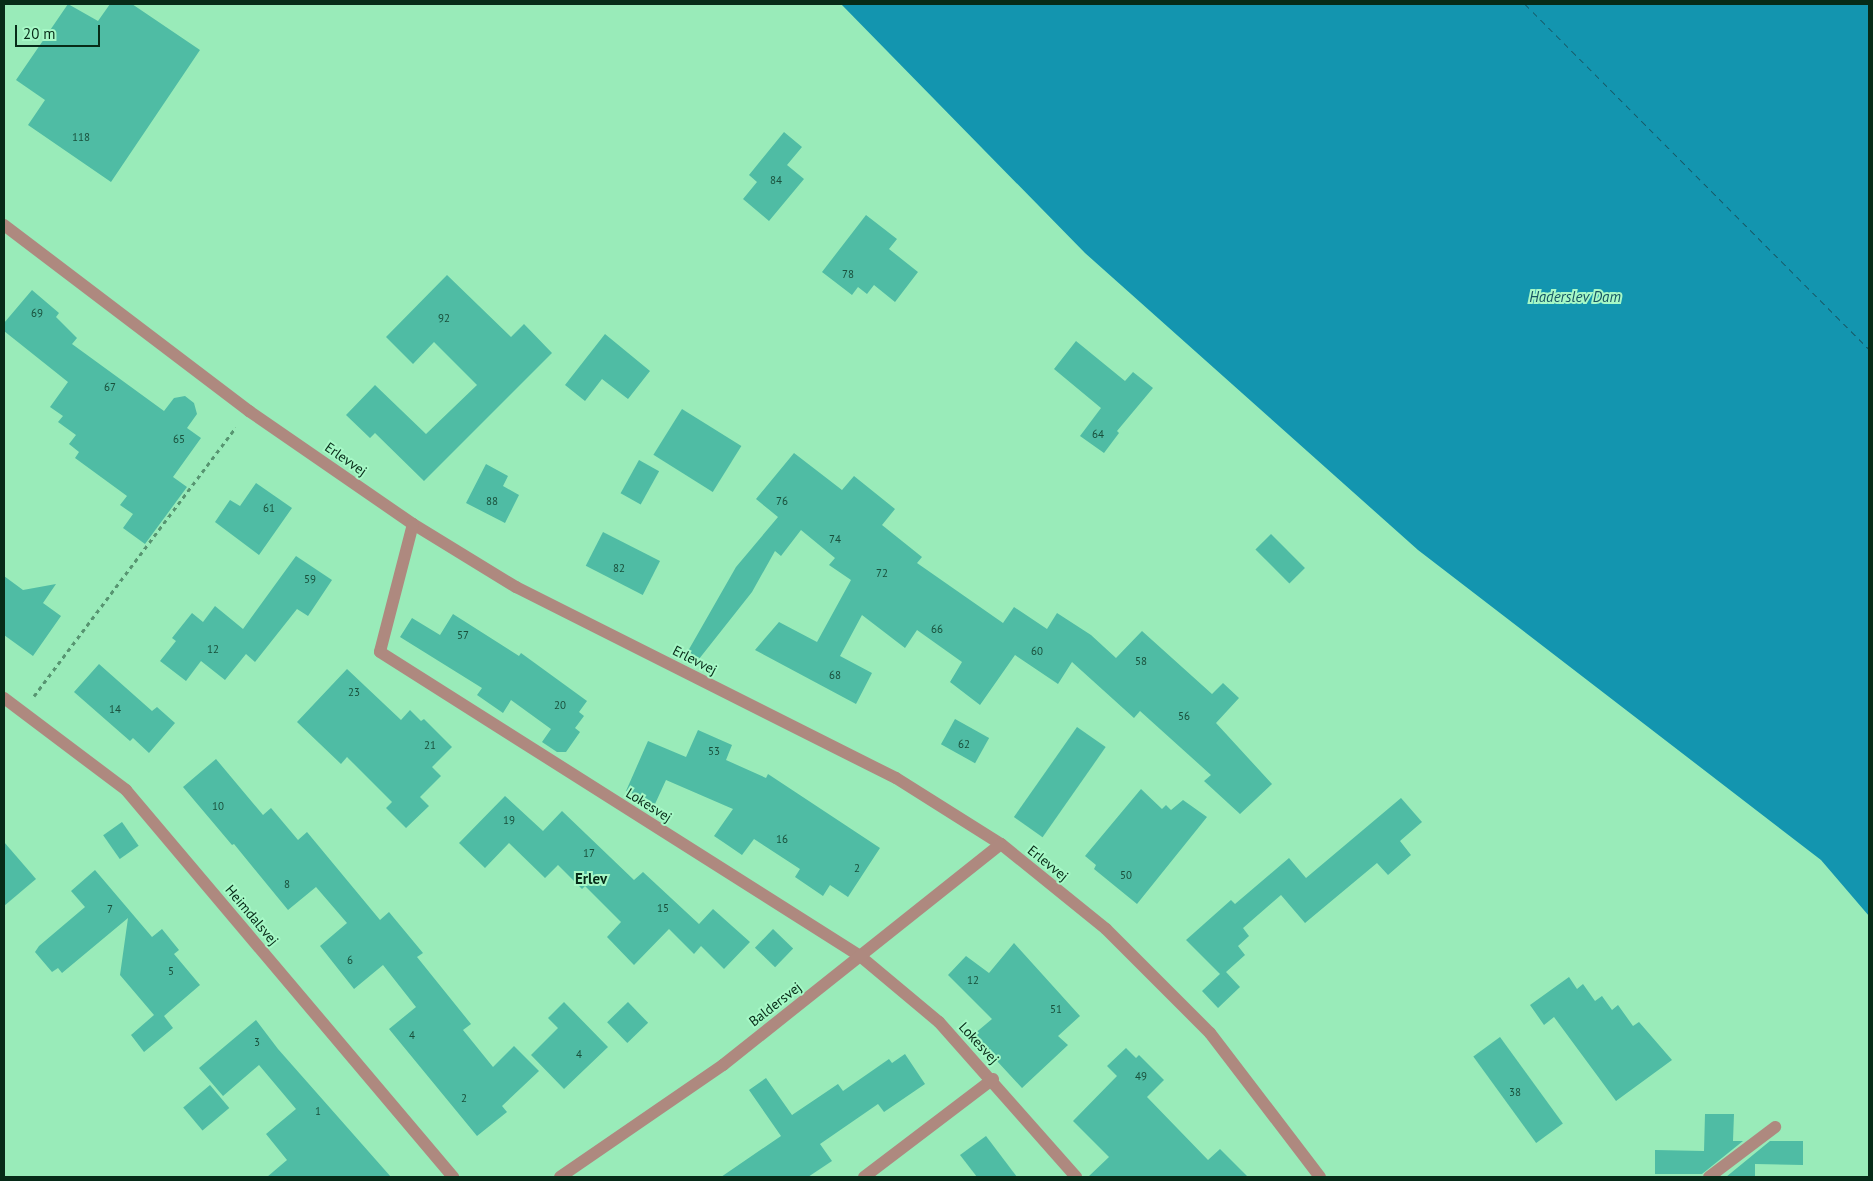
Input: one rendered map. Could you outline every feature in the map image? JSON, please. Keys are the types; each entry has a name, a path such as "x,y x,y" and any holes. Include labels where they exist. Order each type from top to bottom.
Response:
{"street":[{"name":"Erlevvej","path":"4,225 249,411 413,524 516,587 896,778 1000,844 1106,929 1210,1033 1320,1177"},
{"name":"Lokesvej","path":"413,524 380,652 860,956 939,1022 993,1079 1076,1177"},
{"name":"Heimdalsvej","path":"4,698 126,790 453,1177"},
{"name":"Baldersvej","path":"560,1177 723,1065 1000,844"},
{"name":"Lokesvej","path":"864,1177 993,1079"},
{"path":"1709,1177 1775,1127"}],"path":[{"path":"22,712 249,411"}],"water":[{"name":"Haderslev Dam","path":"841,4 1869,4 1869,916 1821,860 1418,550 1085,253"}],"building":[{"path":"68,4 98,21 110,4 132,4 200,50 111,182 28,125 45,100 16,80"},
{"path":"784,132 802,147 787,165 804,179 769,221 743,199 757,182 749,175"},
{"path":"866,215 897,239 889,249 918,272 895,302 874,285 867,294 858,287 852,295 822,272"},
{"path":"447,275 511,337 524,324 552,353 424,481 375,433 370,438 346,415 375,385 426,434 477,385 434,342 413,364 386,337"},
{"path":"32,290 59,313 56,317 77,338 72,344 164,411 174,398 185,396 194,403 197,414 187,428 201,438 173,477 187,487 145,544 123,528 133,514 120,505 127,496 75,458 79,452 69,444 76,435 58,422 63,416 50,407 68,382 4,331 4,323"},
{"path":"605,334 650,371 628,399 602,379 585,401 565,385"},
{"path":"1076,341 1125,381 1133,372 1153,388 1117,431 1119,433 1104,453 1080,436 1101,408 1054,369"},
{"path":"682,409 741,446 713,492 653,455"},
{"path":"794,453 842,490 854,476 895,509 882,525 922,557 917,563 1003,623 1014,607 1047,629 1057,613 1091,635 1116,658 1142,631 1212,694 1223,683 1239,698 1216,723 1272,784 1240,814 1204,781 1211,775 1140,711 1134,718 1072,662 1058,684 1015,655 980,705 950,682 962,662 917,630 905,648 862,615 840,656 872,673 856,704 755,650 779,622 817,642 851,580 829,565 835,558 801,530 781,556 775,551 752,592 699,659 688,651 736,567 778,517 756,499"},
{"path":"639,460 659,471 641,504 621,493"},
{"path":"486,464 508,476 503,486 519,495 505,523 466,503"},
{"path":"256,483 292,508 259,555 215,522 230,500 240,506"},
{"path":"603,532 660,561 643,595 586,566"},
{"path":"1271,534 1305,568 1289,583 1255,550"},
{"path":"296,556 332,580 308,616 297,609 255,662 246,654 225,680 201,661 186,681 160,661 176,641 172,638 192,613 203,622 215,606 243,629"},
{"path":"4,576 23,590 56,584 43,603 61,616 33,656 4,635"},
{"path":"453,614 519,656 521,653 587,701 579,712 584,716 575,728 580,732 566,752 557,752 542,742 551,729 511,700 503,713 477,695 482,688 400,637 412,618 440,635"},
{"path":"99,664 152,711 157,707 175,723 149,753 133,738 130,741 74,692"},
{"path":"347,669 401,720 410,710 421,721 424,719 452,747 432,767 441,776 420,797 429,806 406,828 386,808 392,802 347,757 341,764 297,722"},
{"path":"955,719 989,738 975,763 941,744"},
{"path":"1077,727 1106,747 1043,837 1014,817"},
{"path":"698,730 732,745 726,760 766,778 768,774 880,848 848,897 830,885 823,896 795,877 800,869 754,839 742,855 714,836 733,809 666,780 655,804 626,791 648,741 686,757"},
{"path":"216,759 263,815 271,808 298,840 307,832 380,920 389,912 423,953 417,957 471,1024 463,1030 493,1067 514,1046 539,1071 502,1106 507,1112 477,1136 389,1029 416,1007 383,965 354,989 320,946 347,923 316,887 288,910 234,844 232,845 183,787"},
{"path":"1141,789 1162,809 1166,805 1171,810 1183,800 1207,817 1137,904 1094,869 1096,865 1085,856"},
{"path":"505,796 543,831 562,811 634,880 643,872 699,924 713,909 750,942 724,969 701,946 694,954 669,929 634,965 607,937 621,922 585,886 582,889 558,865 545,878 509,843 485,868 459,843"},
{"path":"1401,798 1422,822 1400,841 1411,855 1388,875 1377,863 1305,923 1281,895 1243,928 1249,936 1238,946 1245,955 1226,972 1240,987 1218,1008 1202,991 1220,974 1186,940 1231,900 1235,904 1289,858 1306,878"},
{"path":"122,822 139,846 120,859 103,835"},
{"path":"4,842 36,879 4,906"},
{"path":"95,870 152,937 162,929 179,950 174,954 200,985 164,1016 173,1028 144,1052 131,1035 154,1015 120,975 128,918 62,973 58,968 52,972 35,952 39,946 85,907 71,891"},
{"path":"773,929 793,948 775,967 755,948"},
{"path":"1014,943 1080,1016 1058,1036 1068,1045 1022,1088 973,1035 992,1019 948,975 966,956 989,973"},
{"path":"1569,977 1577,989 1583,984 1595,1001 1602,996 1612,1010 1618,1005 1633,1026 1639,1022 1672,1060 1616,1101 1554,1017 1544,1025 1530,1005"},
{"path":"564,1002 608,1047 564,1089 531,1055 558,1028 548,1018"},
{"path":"628,1002 648,1023 627,1043 607,1022"},
{"path":"256,1020 278,1049 391,1177 267,1177 287,1160 266,1134 296,1109 259,1065 223,1096 199,1068"},
{"path":"1500,1037 1563,1124 1536,1143 1473,1056"},
{"path":"1126,1048 1136,1058 1139,1055 1164,1080 1147,1097 1208,1160 1220,1149 1248,1177 1088,1177 1109,1157 1073,1121 1117,1076 1107,1066"},
{"path":"905,1054 925,1084 884,1112 878,1104 820,1144 832,1161 808,1177 721,1177 781,1136 749,1090 766,1078 792,1115 838,1084 843,1091 889,1059 892,1063"},
{"path":"210,1085 229,1108 202,1130 183,1107"},
{"path":"1705,1114 1734,1114 1733,1141 1743,1141 1702,1174 1655,1174 1655,1150 1704,1151"},
{"path":"986,1136 1017,1177 977,1177 960,1155"},
{"path":"1770,1141 1803,1141 1803,1165 1755,1164 1755,1177 1726,1177"}],"ferry route":[{"path":"1525,4 1869,349"}],"district":[{"name":"Erlev","path":"591,879"}]}
